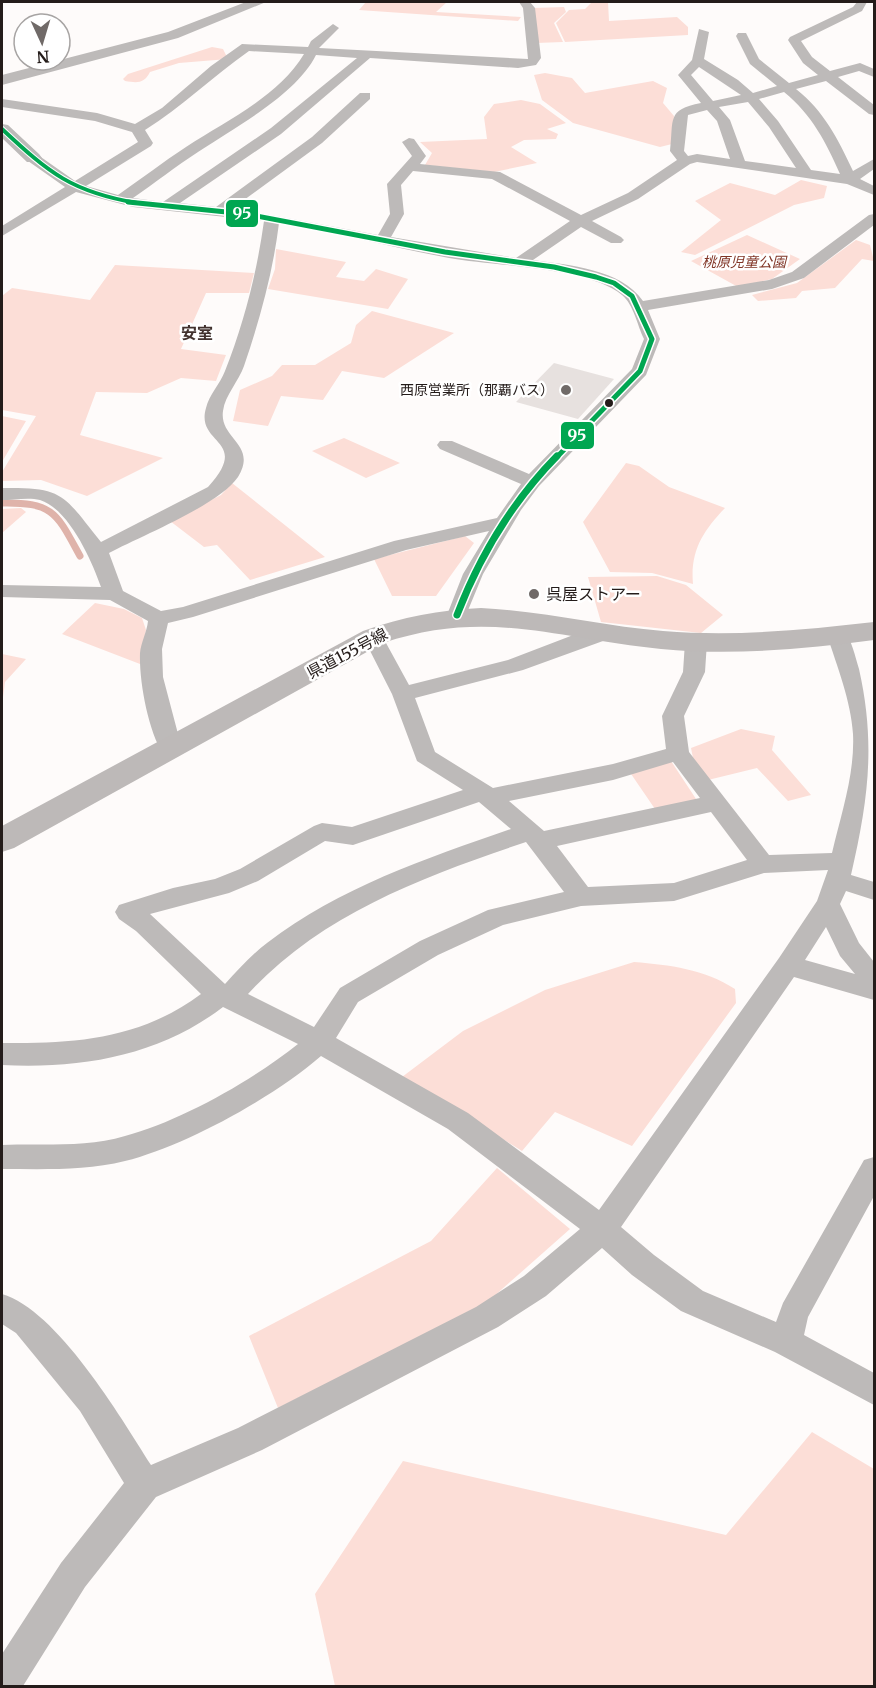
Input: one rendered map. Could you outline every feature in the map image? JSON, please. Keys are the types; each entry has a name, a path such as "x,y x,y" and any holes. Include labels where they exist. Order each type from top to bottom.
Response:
{"main road":[{"name":"県道155号線","path":"2,840 373,637 408,624 457,615 521,618 660,640 696,642 874,631"}],"street":[{"path":"2,80 173,35 216,16 258,2"},
{"path":"137,129 167,111 215,69 246,47 518,64 532,62 535,58 529,9 525,2"},
{"path":"862,2 858,9 794,40 807,60 824,76 874,111"},
{"path":"121,200 191,150 250,114 286,83 309,58 315,44 333,28"},
{"path":"703,32 698,61 684,75 685,80 723,120 740,164"},
{"path":"742,36 754,61 807,105 818,119 829,134 850,180"},
{"path":"168,205 276,130 366,56"},
{"path":"698,61 716,69 753,97 777,127 807,175"},
{"path":"685,161 677,151 681,114 685,110 753,97 874,62"},
{"path":"860,67 874,73"},
{"path":"221,210 316,140 365,96"},
{"path":"2,103 63,110 137,129 146,143 2,232"},
{"path":"2,129 56,177 75,187 121,200 221,210 273,218 429,251 519,263 598,277 627,291 638,307 652,339 640,372 532,482 503,522 473,573 457,615"},
{"path":"381,240 395,225 398,209 394,184 419,156 409,142"},
{"path":"12,161 33,158"},
{"path":"519,263 547,241 580,221 652,185 685,161 697,158 850,180 874,191"},
{"path":"850,180 874,163"},
{"path":"410,167 495,175 616,240"},
{"path":"98,551 215,491 230,477 236,465 236,456 214,421 213,411 232,375 246,337 267,264 273,218"},
{"path":"638,307 772,284 798,276 874,218"},
{"path":"446,445 532,482"},
{"path":"2,494 42,494 60,503 98,551 114,594"},
{"path":"2,591 114,594 158,618 186,613 401,545 503,522"},
{"path":"158,618 159,627 151,651 154,692 171,748"},
{"path":"403,694 515,665 596,636 602,630"},
{"path":"2,1682 74,1575 144,1485 250,1439 487,1317 535,1286 602,1229 788,965 828,904 841,872 869,733 837,635"},
{"path":"373,637 403,694 420,749 425,756 486,795 535,837 581,897"},
{"path":"696,642 694,672 673,716 678,753 763,864"},
{"path":"678,753 613,772 486,795 352,836 322,832 249,875 220,887 173,897 128,912 145,924 223,996 246,1004 319,1042 458,1121 602,1229 643,1265 692,1300 786,1342 874,1390"},
{"path":"2,1054 26,1057 94,1050 153,1036 199,1012 223,996 276,950 327,917 399,880 462,855 535,837 716,803"},
{"path":"2,1157 61,1157 134,1145 186,1126 241,1096 319,1042 349,995 429,948 497,917 581,897 674,892 763,864 828,861 841,872 874,891"},
{"path":"828,904 849,949 874,979"},
{"path":"788,965 874,990"},
{"path":"786,1342 794,1313 874,1169"},
{"path":"2,1308 27,1323 91,1400 144,1485"}],"green space":[{"path":"366,2 447,2 436,12 521,17 518,21 359,10"},
{"path":"592,2 608,2 609,21 677,17 688,27 688,35 565,42 556,23 569,10 585,9"},
{"path":"564,7 566,12 554,23 563,42 536,43 533,8"},
{"path":"212,47 223,49 228,59 179,63 150,72 140,82 123,79 128,74"},
{"path":"545,73 572,78 585,93 653,81 667,88 663,103 674,116 672,144 660,147 573,123 542,100 534,75"},
{"path":"521,100 540,104 566,123 547,129 558,134 556,139 524,140 511,147 537,163 494,172 425,165 432,153 420,142 487,139 484,117 494,104"},
{"path":"801,180 827,186 824,198 794,205 695,255 681,252 721,220 695,201 730,183 775,195"},
{"name":"桃原児童公園","path":"747,235 800,259 772,279 738,287 691,261"},
{"path":"856,240 870,245 874,261 862,259 835,288 802,291 796,298 758,301 752,295 797,283"},
{"path":"276,249 346,262 336,277 364,281 376,269 408,279 388,309 268,289 275,269"},
{"path":"115,265 254,273 249,293 206,293 181,349 226,355 216,381 181,378 147,393 96,392 80,435 163,458 87,496 41,480 2,481 2,472 36,416 2,410 2,296 12,288 90,300"},
{"path":"372,311 454,333 384,378 342,371 323,400 281,396 268,426 233,421 240,390 272,376 282,365 315,365 351,343 356,325"},
{"path":"2,416 26,421 2,462"},
{"path":"344,438 400,463 366,478 312,451"},
{"path":"626,463 639,466 669,487 725,508 704,533 700,542 694,561 693,584 652,573 610,572 583,522"},
{"path":"232,483 325,557 250,580 217,545 204,547 170,521 221,495"},
{"path":"21,508 26,512 2,533 2,509"},
{"path":"465,536 474,543 436,596 392,596 374,559"},
{"path":"657,576 686,585 723,615 701,633 601,622 588,577"},
{"path":"95,603 124,609 142,618 146,630 140,664 62,634"},
{"path":"2,654 26,659 5,682 2,705"},
{"path":"741,729 775,736 772,750 811,795 788,801 757,768 708,780 693,758 691,748"},
{"path":"671,761 698,802 655,809 629,771"},
{"path":"634,962 699,972 735,989 736,1003 632,1146 555,1112 522,1151 402,1077 463,1031 545,990"},
{"path":"497,1168 570,1229 483,1306 278,1408 249,1336 431,1241"},
{"path":"812,1432 874,1469 874,1686 335,1686 315,1594 403,1461 726,1535"}],"building":[{"name":"西原営業所（那覇バス）","path":"554,363 614,379 578,419 516,402"}],"waterway":[{"path":"2,503 33,505 52,513 80,556"}],"transit line":[{"name":"95","path":"2,129 55,176 76,187 117,200 246,214 473,257 576,271 614,283 632,296 652,339 640,371 532,482 512,509 473,574 457,615"}],"place":[{"name":"西原営業所（那覇バス）","path":"566,390"},
{"name":"呉屋ストアー","path":"534,594"}],"district":[{"name":"安室","path":"197,333"}]}
